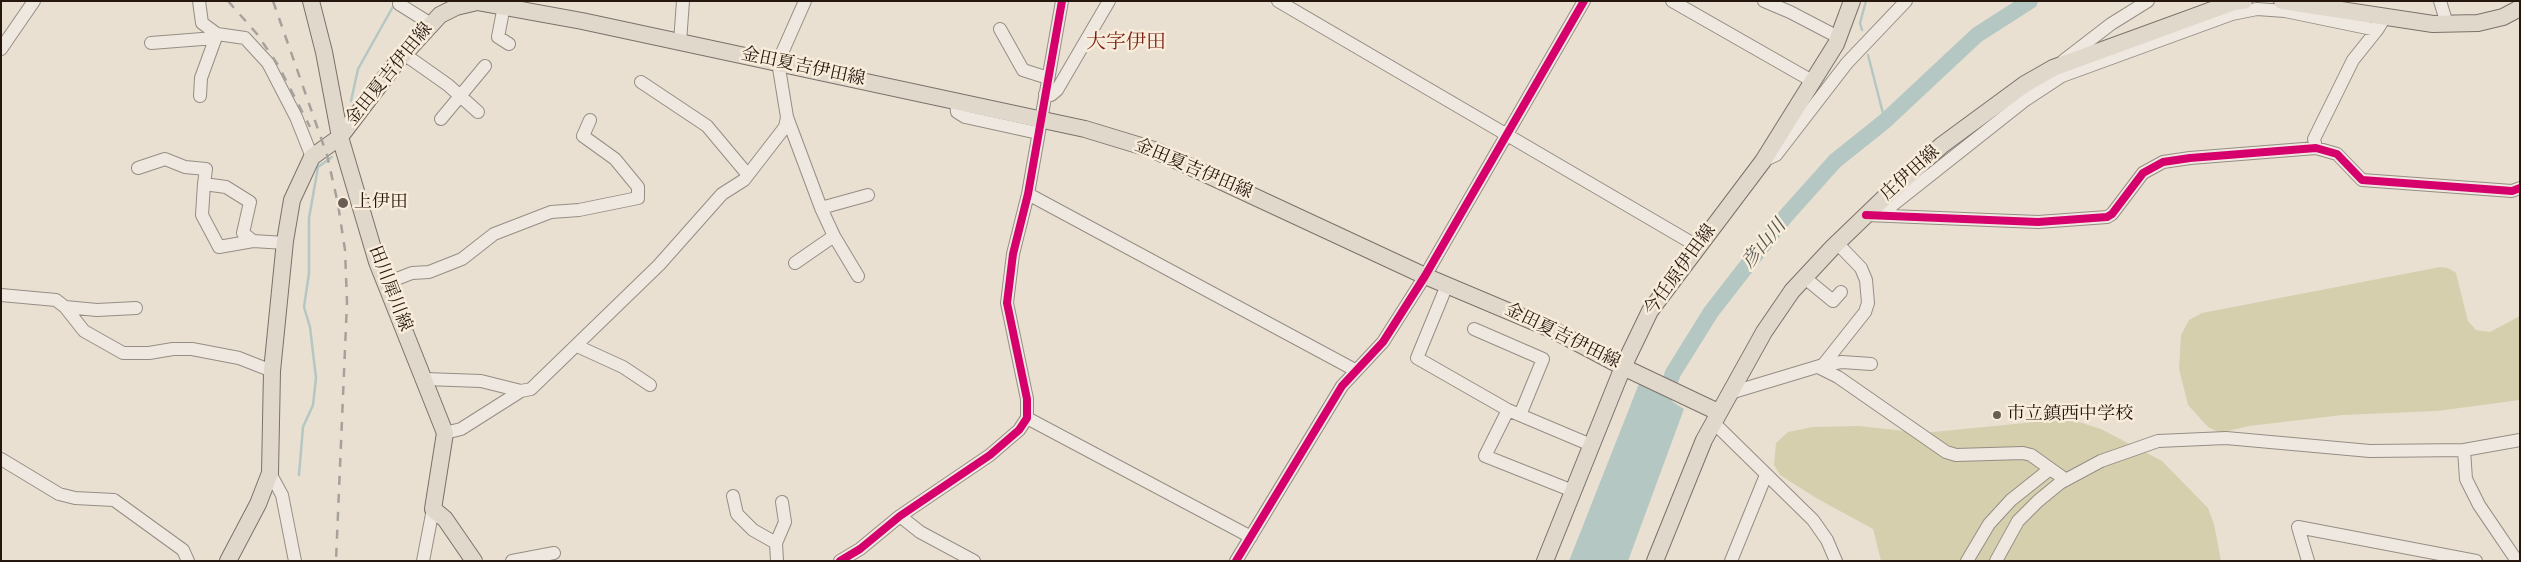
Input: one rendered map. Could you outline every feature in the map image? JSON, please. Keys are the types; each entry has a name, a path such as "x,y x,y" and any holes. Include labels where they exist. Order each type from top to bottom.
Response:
{"main road":[{"name":"田川犀川線","path":"311,1 324,52 340,137 377,262 445,433 433,509"},
{"name":"今任原伊田線","path":"1545,561 1623,367 1650,311 1697,246 1732,205 1814,82 1838,37 1852,1"},
{"name":"庄伊田線","path":"1655,561 1714,414 1730,393 1764,332 1805,278 1837,243 1873,215 1942,145 2025,84 2053,68 2234,2 2244,1"},
{"path":"2282,1 2381,23 2478,23 2503,17 2520,8"},
{"name":"金田夏吉伊田線","path":"228,561 258,504 270,473 272,372 285,243 292,200 312,158 340,137 404,54 440,15 455,4 477,2 504,6 778,62 956,102 1039,126 1084,130 1154,150 1425,276 1553,330 1714,414"},
{"path":"433,509 445,519 474,561"}],"street":[{"path":"1,49 34,1"},
{"path":"200,1 202,23 216,36"},
{"path":"680,42 682,1"},
{"path":"805,1 778,62 787,117 821,208 834,236 858,276"},
{"path":"840,561 860,549 900,516 990,455 1019,430 1027,418 1027,399 1007,303 1013,254 1028,194 1062,1"},
{"path":"1045,94 1055,94 1109,1"},
{"path":"1278,1 1507,133 1697,246"},
{"path":"1236,561 1342,386 1383,342 1425,276 1584,1"},
{"path":"1672,1 1814,82"},
{"path":"1764,1 1838,37"},
{"path":"1762,161 1776,155 1847,63 1906,1"},
{"path":"2053,68 2111,24 2148,1"},
{"path":"2440,1 2447,24"},
{"path":"2518,1 2520,8"},
{"path":"399,4 431,24"},
{"path":"504,6 498,37 509,44"},
{"path":"1873,215 2024,100 2062,76 2232,14 2257,9 2381,23 2353,60 2314,139 2316,148"},
{"path":"1000,29 1023,70 1048,78"},
{"path":"200,96 202,78 216,36"},
{"path":"151,43 216,36 245,38 268,63 296,117 312,158"},
{"path":"404,54 461,96 478,112"},
{"path":"441,119 485,66"},
{"path":"640,82 706,126 748,175"},
{"path":"445,433 461,429 521,391 531,388 577,346 659,265 722,194 744,180 785,127 787,117"},
{"path":"386,283 412,273 429,272 462,259 494,234 551,212 579,210 638,198 638,187 615,159 583,136 590,120"},
{"path":"1873,215 2038,222 2107,217 2112,214 2143,173 2163,162 2190,158 2316,148 2337,154 2362,180 2512,191 2520,188"},
{"path":"138,168 165,159 185,167 206,169 202,215 218,247 253,241 285,243"},
{"path":"204,184 226,187 250,202 243,233 253,241"},
{"path":"1028,194 1355,370"},
{"path":"821,208 868,195"},
{"path":"795,263 834,236"},
{"path":"1820,366 1865,312 1868,302 1866,280 1862,268 1837,243"},
{"path":"1805,278 1833,301 1841,292"},
{"path":"1447,285 1417,358 1514,413 1591,445"},
{"path":"1,295 56,300 65,307 84,331 123,352 149,353 173,349 192,349 239,358 272,372"},
{"path":"65,307 97,310 136,308"},
{"path":"1474,330 1543,359 1514,413 1485,456 1573,492"},
{"path":"577,346 623,368 650,385"},
{"path":"1730,393 1820,366 1842,362 1871,364"},
{"path":"1820,366 1946,452 1956,455 2023,453 2030,455 2066,480"},
{"path":"425,379 482,381 521,391"},
{"path":"1714,414 1766,475 1813,520 1827,540 1836,561"},
{"path":"1027,418 1250,537"},
{"path":"1996,561 2018,522 2038,501 2066,480 2101,461 2158,442 2226,438 2370,451 2464,450 2520,440"},
{"path":"2464,450 2466,479 2480,505 2516,561"},
{"path":"1,459 59,494 75,498 114,500 183,550 188,561"},
{"path":"1967,561 1995,518 2011,500 2050,469"},
{"path":"270,473 282,495 295,561"},
{"path":"1731,561 1766,475"},
{"path":"733,496 737,514 753,530 776,543"},
{"path":"777,561 776,543 785,522 782,502"},
{"path":"423,561 433,509"},
{"path":"900,516 920,532 974,561"},
{"path":"2308,561 2298,527 2471,560"},
{"path":"512,561 554,552"}],"shaded area":[{"path":"2440,267 2448,268 2456,273 2468,321 2476,330 2490,332 2520,316 2520,400 2437,411 2343,415 2249,426 2220,433 2208,427 2188,405 2179,369 2181,335 2189,320 2202,313"},
{"path":"1640,381 1684,409 1628,561 1569,561"},
{"path":"2055,420 2079,422 2101,429 2162,461 2208,508 2214,524 2221,561 1881,561 1873,529 1816,498 1780,475 1774,465 1776,443 1788,432 1813,427 1859,426 1923,433"}],"waterway":[{"path":"1862,30 1860,23 1866,1"},
{"name":"彦山川","path":"1663,401 1673,373 1711,312 1784,218 1835,161 1885,121 1977,35 2030,1"},
{"path":"351,101 358,69 395,3"},
{"path":"1868,55 1885,121"},
{"path":"299,475 303,427 313,405 316,378 310,327 304,307 309,273 309,218 318,167 332,157"}],"railway":[{"path":"228,1 257,34 278,65 310,127"},
{"path":"273,1 327,155 338,204 345,250 347,302 336,561"}],"cycle path":[{"path":"840,561 860,549 900,516 990,455 1019,430 1027,418 1027,399 1007,303 1013,254 1028,194 1062,1"},
{"path":"1236,561 1342,386 1383,342 1425,276 1584,1"},
{"path":"1866,215 2038,222 2107,217 2112,214 2143,173 2163,162 2190,158 2316,148 2337,154 2362,180 2512,191 2520,188"}],"place":[{"name":"上伊田","path":"343,203"},
{"name":"市立鎮西中学校","path":"1997,415"}],"district":[{"name":"大字伊田","path":"1126,44"}]}
